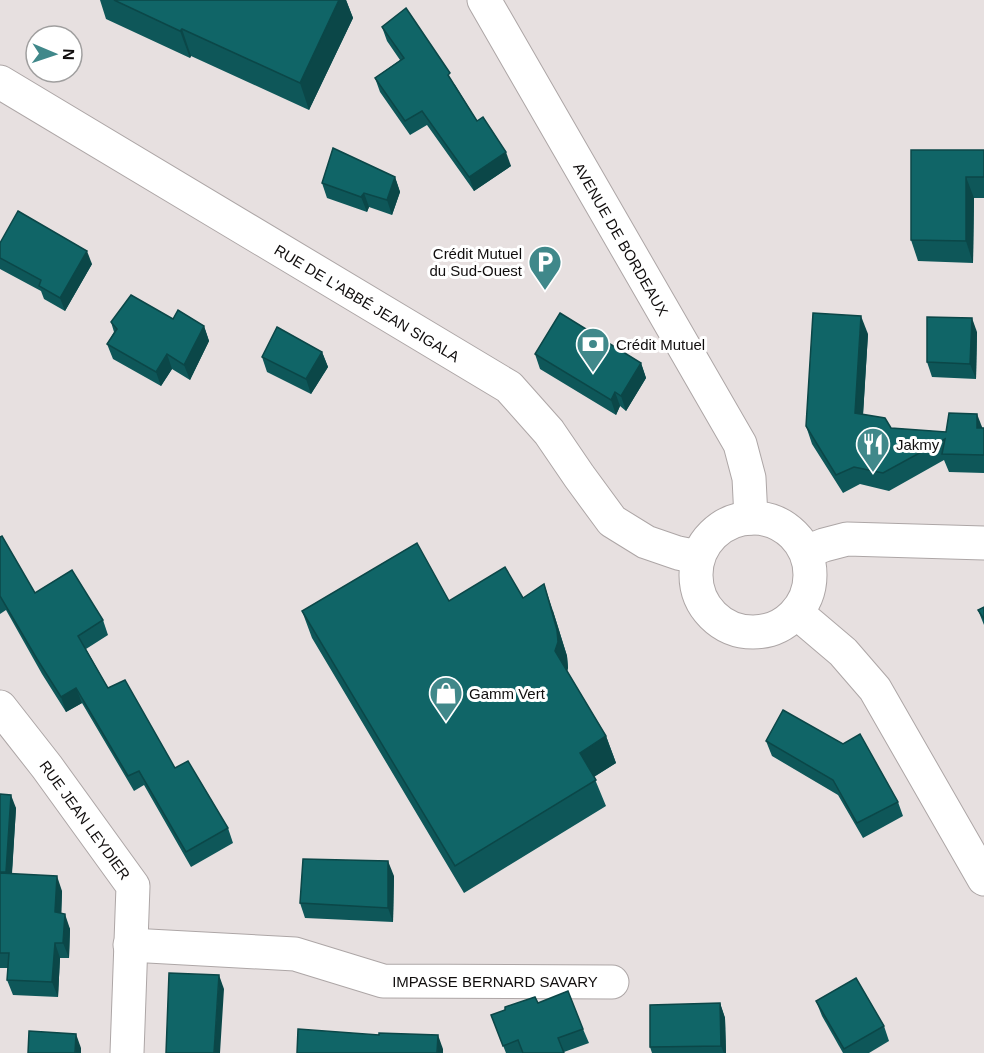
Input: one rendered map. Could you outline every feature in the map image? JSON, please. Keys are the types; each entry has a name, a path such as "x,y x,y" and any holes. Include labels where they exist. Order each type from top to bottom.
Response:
{"street":[{"name":"AVENUE DE BORDEAUX","path":"484,0 740,444 749,478 751,518"},
{"name":"RUE DE L'ABBÉ JEAN SIGALA","path":"0,82 508,387 549,432 612,521 646,542 678,553 699,557"},
{"path":"768,519 784,526 797,538 806,552 810,568 810,584 806,599 797,613 783,624 766,631 748,632 730,628 716,619 705,606 698,591 696,574 699,557 706,542 719,529 734,520 768,519"},
{"path":"806,552 847,539 984,543"},
{"path":"797,613 843,652 875,689 984,879"},
{"name":"RUE JEAN LEYDIER","path":"0,707 133,886 127,1053"},
{"name":"IMPASSE BERNARD SAVARY","path":"130,945 295,954 383,981 612,982"}],"building":[{"path":"114,0 339,0 300,83"},
{"path":"406,8 450,73 448,75 477,121 483,117 506,152 469,177 422,111 405,121 375,78 404,58 382,27"},
{"path":"333,148 395,177 387,200 364,193 361,197 322,183"},
{"path":"911,150 984,150 984,177 966,177 966,241 911,240"},
{"path":"18,211 87,251 60,298 39,286 41,280 0,258 0,243"},
{"path":"131,295 173,319 178,310 204,326 184,365 167,354 156,372 107,344 117,329 111,322"},
{"name":"Crédit Mutuel","path":"560,313 641,363 621,396 615,392 611,400 535,354"},
{"path":"813,313 861,316 855,413 885,418 891,428 946,432 949,413 977,414 977,428 984,428 984,455 942,454 945,439 883,473 854,467 836,475 806,426"},
{"path":"927,317 972,318 970,364 927,362"},
{"path":"277,327 322,352 306,379 262,357"},
{"path":"2,536 35,593 72,570 103,620 78,636 108,688 125,680 175,768 188,761 228,828 186,852 139,771 128,776 76,688 61,697 0,596 0,537"},
{"path":"417,543 449,601 505,567 523,598 544,584 557,630 558,642 555,651 606,736 580,753 596,780 455,866 302,611"},
{"path":"984,607 984,619 978,610"},
{"path":"783,710 843,744 860,734 898,802 857,823 833,780 766,741"},
{"path":"0,794 11,795 6,872 0,872"},
{"path":"303,859 388,861 388,908 300,903"},
{"path":"0,873 57,876 55,912 65,914 63,943 55,943 52,982 7,980 9,953 0,953"},
{"path":"169,973 219,975 214,1053 166,1053"},
{"path":"856,978 884,1026 844,1049 816,1001"},
{"path":"568,991 583,1029 558,1038 564,1053 523,1053 518,1040 503,1046 491,1015 505,1010 505,1007 535,997 538,1003"},
{"path":"720,1003 721,1046 650,1047 650,1005"},
{"path":"298,1029 379,1035 379,1033 438,1035 437,1053 297,1053"},
{"path":"29,1031 76,1034 75,1053 28,1053"}],"place":[{"name":"Crédit Mutuel du Sud-Ouest","path":"545,291"},
{"name":"Crédit Mutuel","path":"593,373"},
{"name":"Jakmy","path":"873,473"},
{"name":"Gamm Vert","path":"446,722"}]}
